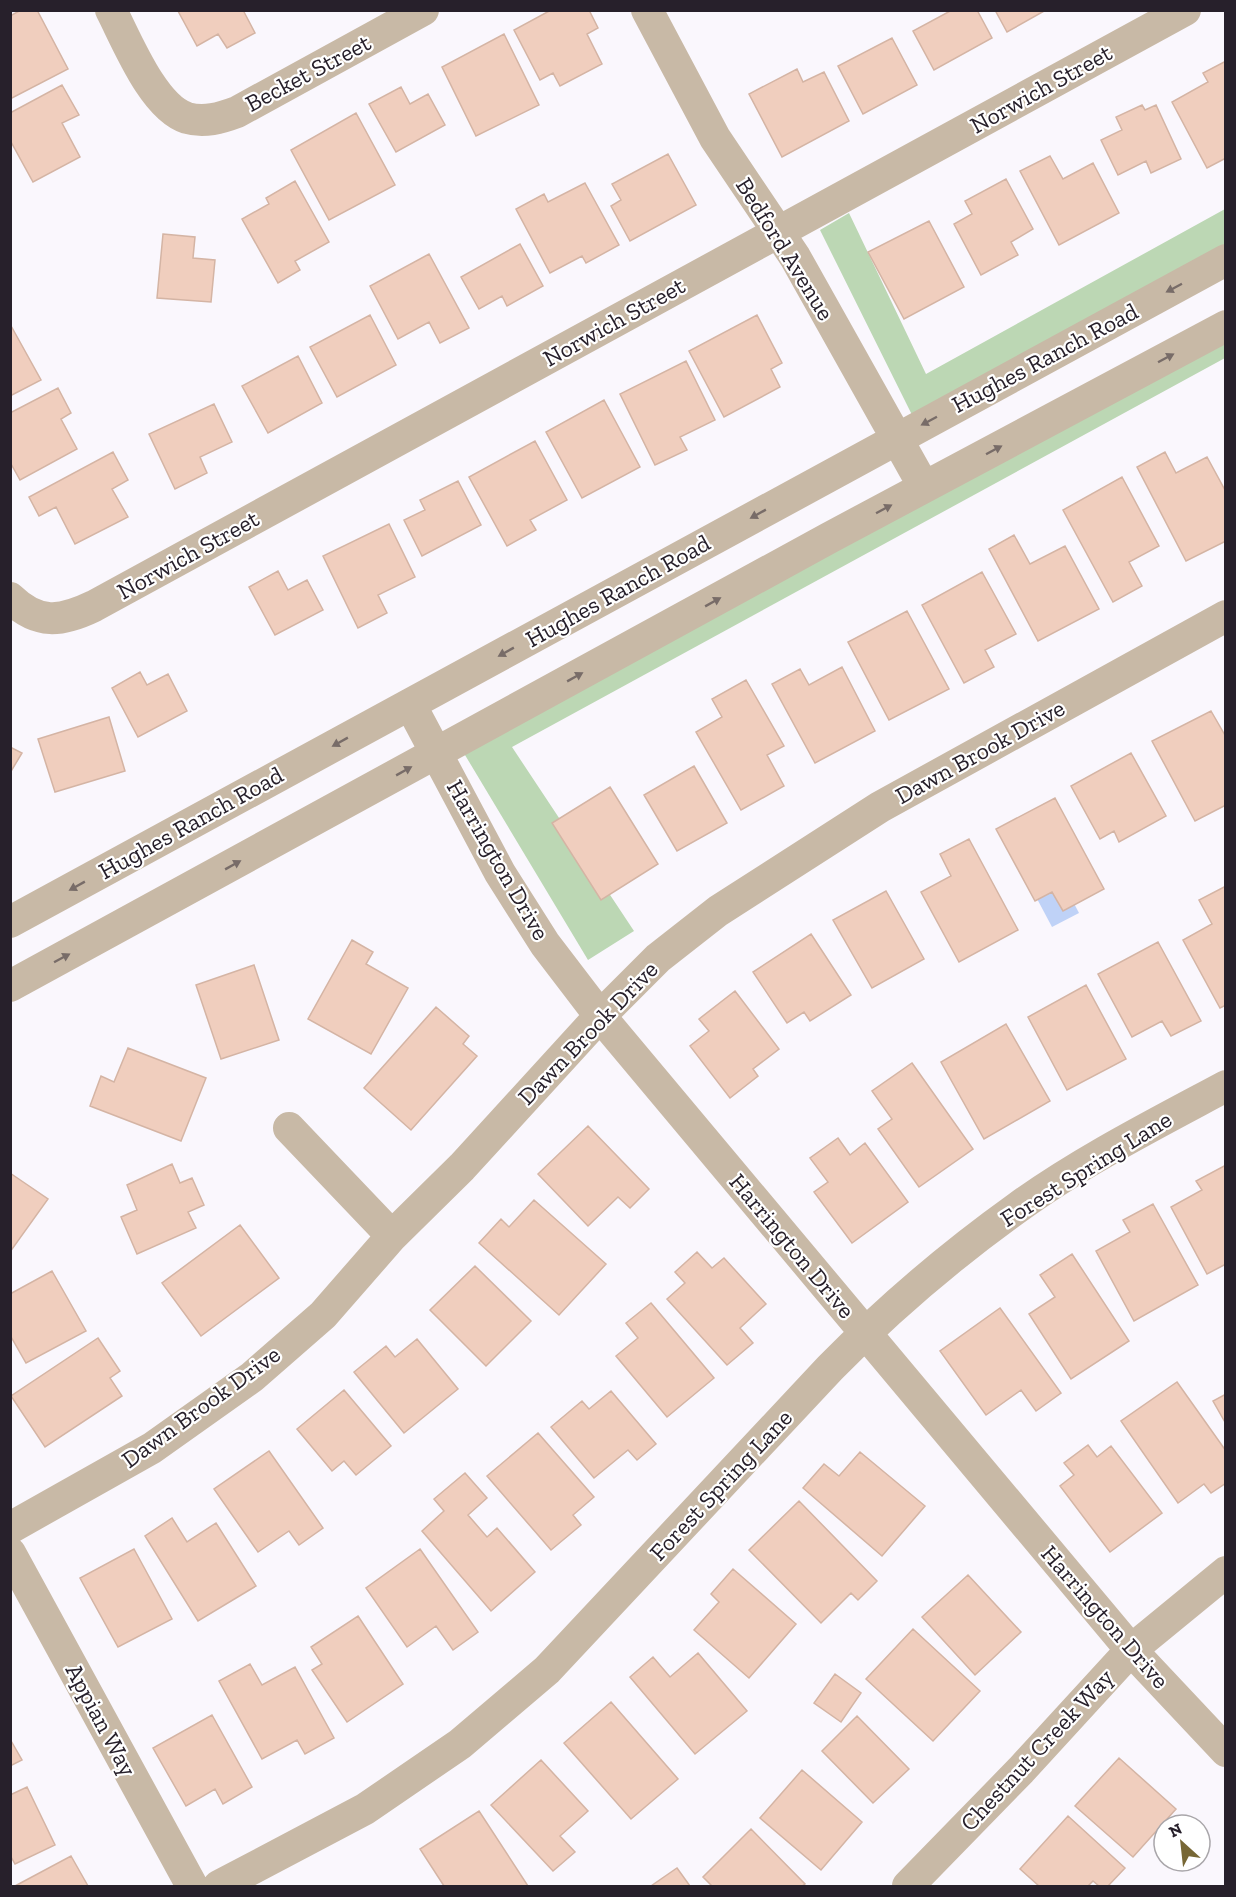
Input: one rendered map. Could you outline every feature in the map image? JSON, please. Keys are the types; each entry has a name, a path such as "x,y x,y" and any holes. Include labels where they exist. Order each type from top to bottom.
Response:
{"street":[{"name":"Becket Street","path":"111,10 148,79 163,101 175,112 188,118 205,120 237,112 423,10"},
{"name":"Bedford Avenue","path":"647,10 715,138 779,232 924,487"},
{"name":"Norwich Street","path":"10,598 23,610 39,617 55,619 77,614 94,606 1185,10"},
{"name":"Hughes Ranch Road","path":"10,922 1226,260"},
{"path":"10,986 924,487 1226,326"},
{"name":"Dawn Brook Drive","path":"10,1528 152,1448 252,1377 323,1315 392,1236 462,1167 600,1016 658,958 718,911 851,825 1226,616"},
{"name":"Harrington Drive","path":"410,704 500,873 545,944 600,1016 1131,1650 1226,1750"},
{"name":"Forest Spring Lane","path":"219,1887 365,1809 460,1744 547,1670 865,1333 931,1274 1018,1207 1111,1150 1226,1086"},
{"path":"289,1128 392,1236"},
{"name":"Appian Way","path":"10,1553 192,1887"},
{"name":"Chestnut Creek Way","path":"908,1887 1021,1770 1131,1650 1226,1572"}],"green space":[{"path":"1225,209 1225,260 917,425 820,230 849,213 926,374"},
{"path":"1225,315 1225,358 512,747 634,931 588,960 453,735"}],"water":[{"path":"1062,881 1079,913 1052,927 1035,895"}],"building":[{"path":"21,10 37,10 68,69 10,99 10,16"},
{"path":"243,10 255,33 227,48 218,34 197,46 178,11"},
{"path":"551,10 589,10 598,28 587,34 602,64 560,86 553,73 540,80 514,30"},
{"path":"952,10 977,10 992,38 934,70 913,31"},
{"path":"995,10 1046,10 1007,32"},
{"path":"504,34 539,105 476,136 442,67"},
{"path":"892,38 917,85 863,114 838,66"},
{"path":"1226,61 1226,158 1207,168 1172,102 1208,82 1203,73"},
{"path":"797,69 803,82 824,72 849,121 782,157 749,94"},
{"path":"62,85 79,115 62,123 80,157 33,182 10,140 10,113"},
{"path":"401,87 410,104 428,94 445,125 396,152 369,104"},
{"path":"1142,105 1145,110 1156,105 1181,159 1151,173 1146,161 1118,175 1101,140 1122,130 1116,117"},
{"path":"356,113 395,185 329,220 291,150"},
{"path":"668,154 696,205 630,241 611,206 621,200 612,184"},
{"path":"1050,156 1063,179 1093,163 1119,213 1059,245 1020,171"},
{"path":"1006,179 1033,229 1011,242 1018,255 981,275 954,224 972,214 965,201"},
{"path":"295,181 329,242 295,261 300,270 278,283 242,219 269,204 266,198"},
{"path":"585,183 619,245 586,263 582,256 550,273 516,209 544,194 548,202"},
{"path":"929,221 964,287 904,319 868,252"},
{"path":"163,234 195,237 193,258 215,260 211,302 157,298"},
{"path":"520,244 543,286 507,306 502,296 479,309 461,277"},
{"path":"429,254 469,328 440,343 429,322 398,339 370,286"},
{"path":"370,315 396,365 337,397 310,347"},
{"path":"757,315 782,363 771,369 780,387 724,417 689,351"},
{"path":"10,324 41,380 10,396"},
{"path":"298,356 322,403 268,433 242,386"},
{"path":"686,361 715,420 680,437 687,450 655,465 620,394"},
{"path":"58,388 71,413 61,419 77,449 20,480 10,462 10,413"},
{"path":"604,400 640,467 582,498 546,432"},
{"path":"214,404 232,442 200,457 207,473 175,489 149,434"},
{"path":"535,441 567,500 530,520 536,530 507,546 469,477"},
{"path":"113,452 128,480 112,489 128,517 75,544 56,507 39,516 29,497"},
{"path":"1165,452 1176,473 1207,457 1226,492 1226,541 1186,561 1137,467"},
{"path":"1122,477 1159,546 1129,562 1142,586 1113,602 1063,510"},
{"path":"458,481 481,525 422,556 404,520 425,510 420,500"},
{"path":"389,524 415,577 378,595 387,613 358,628 323,556"},
{"path":"1014,535 1030,564 1065,546 1099,609 1038,641 989,549"},
{"path":"278,571 288,590 307,580 323,610 275,635 249,587"},
{"path":"982,572 1016,634 985,650 994,667 964,683 922,605"},
{"path":"907,611 949,689 889,720 848,642"},
{"path":"842,667 875,731 815,763 772,684 800,669 809,685"},
{"path":"140,672 147,685 168,674 187,711 138,737 112,688"},
{"path":"746,680 784,746 767,755 784,786 741,810 696,732 722,717 712,699"},
{"path":"1211,711 1226,737 1226,805 1195,821 1152,741"},
{"path":"109,717 125,771 55,792 38,739"},
{"path":"10,747 22,753 10,773"},
{"path":"1131,753 1166,816 1119,842 1114,831 1100,839 1071,786"},
{"path":"694,766 727,823 677,851 644,795"},
{"path":"610,787 658,864 601,900 552,823"},
{"path":"1055,798 1104,889 1063,911 1052,892 1035,901 996,829"},
{"path":"969,839 1018,930 959,962 921,892 951,876 940,854"},
{"path":"1226,886 1226,1005 1220,1008 1183,940 1212,924 1199,900"},
{"path":"886,891 924,959 872,988 833,920"},
{"path":"811,934 851,995 810,1021 804,1012 787,1023 753,972"},
{"path":"352,940 373,952 366,964 408,988 371,1054 308,1019"},
{"path":"1158,942 1201,1021 1171,1036 1162,1021 1132,1037 1098,974"},
{"path":"254,965 279,1040 221,1059 196,985"},
{"path":"1086,985 1126,1059 1067,1090 1028,1017"},
{"path":"735,991 779,1049 753,1069 758,1076 730,1098 690,1046 709,1031 699,1019"},
{"path":"436,1007 469,1036 463,1044 477,1056 411,1130 364,1088"},
{"path":"1006,1024 1050,1101 984,1139 941,1062"},
{"path":"128,1048 206,1078 181,1141 90,1106 101,1076 114,1082"},
{"path":"912,1063 973,1149 919,1187 878,1129 892,1119 872,1091"},
{"path":"588,1126 649,1189 630,1208 618,1197 588,1226 538,1174"},
{"path":"838,1138 850,1155 865,1143 908,1202 852,1243 814,1192 828,1182 810,1158"},
{"path":"172,1164 180,1183 192,1178 204,1205 188,1212 196,1228 137,1254 121,1217 137,1210 127,1185"},
{"path":"1226,1165 1226,1264 1207,1274 1171,1207 1202,1190 1196,1181"},
{"path":"10,1173 48,1199 10,1252"},
{"path":"534,1200 606,1264 559,1315 479,1243 501,1219 509,1227"},
{"path":"1153,1204 1198,1285 1134,1321 1096,1251 1130,1232 1123,1220"},
{"path":"240,1225 279,1278 201,1336 162,1283"},
{"path":"697,1252 712,1268 724,1258 766,1304 740,1328 753,1343 727,1365 667,1299 685,1283 675,1272"},
{"path":"1072,1254 1129,1341 1071,1379 1029,1314 1055,1297 1040,1275"},
{"path":"475,1266 531,1321 486,1366 430,1310"},
{"path":"52,1271 86,1331 26,1363 10,1335 10,1294"},
{"path":"651,1303 714,1378 667,1417 616,1356 638,1338 626,1323"},
{"path":"1000,1308 1061,1393 1036,1411 1021,1390 986,1415 940,1351"},
{"path":"98,1338 120,1371 110,1378 122,1396 45,1447 11,1396"},
{"path":"417,1339 458,1389 404,1433 354,1372 386,1346 395,1357"},
{"path":"1177,1382 1226,1451 1226,1483 1211,1493 1204,1484 1178,1503 1121,1421"},
{"path":"344,1390 391,1446 356,1475 344,1461 332,1471 297,1429"},
{"path":"611,1391 656,1444 637,1460 628,1450 594,1478 551,1427 582,1401 589,1409"},
{"path":"1226,1394 1226,1424 1213,1401"},
{"path":"538,1433 594,1497 573,1515 581,1525 551,1550 487,1476"},
{"path":"1088,1445 1097,1457 1111,1446 1162,1513 1110,1552 1060,1486 1074,1475 1064,1463"},
{"path":"269,1451 323,1528 299,1545 289,1531 258,1552 214,1489"},
{"path":"860,1452 925,1506 882,1556 803,1488 824,1464 839,1476"},
{"path":"465,1473 487,1498 468,1515 487,1537 497,1528 535,1572 491,1611 422,1531 444,1511 434,1499"},
{"path":"799,1501 877,1581 858,1600 851,1593 821,1623 749,1550"},
{"path":"172,1518 187,1542 216,1523 256,1586 198,1621 145,1536"},
{"path":"134,1549 172,1619 118,1647 80,1578"},
{"path":"420,1549 478,1632 453,1650 436,1626 407,1647 366,1588"},
{"path":"733,1569 796,1624 749,1678 694,1630 719,1602 711,1594"},
{"path":"968,1575 1021,1632 975,1675 922,1617"},
{"path":"358,1616 403,1684 347,1722 312,1670 322,1664 311,1647"},
{"path":"913,1629 980,1691 933,1741 866,1679"},
{"path":"698,1653 747,1711 695,1754 630,1677 653,1657 670,1677"},
{"path":"250,1664 262,1685 295,1667 334,1738 305,1754 297,1740 262,1759 219,1681"},
{"path":"835,1674 861,1693 841,1722 814,1703"},
{"path":"611,1702 678,1779 631,1819 564,1743"},
{"path":"212,1715 252,1787 223,1804 215,1789 186,1806 153,1748"},
{"path":"857,1716 909,1769 873,1803 822,1751"},
{"path":"10,1739 22,1760 10,1766"},
{"path":"1119,1758 1176,1809 1172,1813 1152,1813 1152,1836 1133,1857 1075,1806"},
{"path":"541,1760 588,1811 560,1836 575,1852 553,1871 491,1805"},
{"path":"802,1770 862,1822 821,1870 760,1818"},
{"path":"27,1787 55,1845 15,1864 10,1855 10,1795"},
{"path":"479,1811 528,1886 444,1886 420,1849"},
{"path":"1068,1816 1125,1868 1108,1886 1099,1886 1093,1881 1088,1886 1039,1886 1020,1869"},
{"path":"751,1829 805,1884 802,1886 712,1886 703,1877"},
{"path":"71,1856 88,1886 15,1886"},
{"path":"677,1868 690,1886 651,1886"}]}
